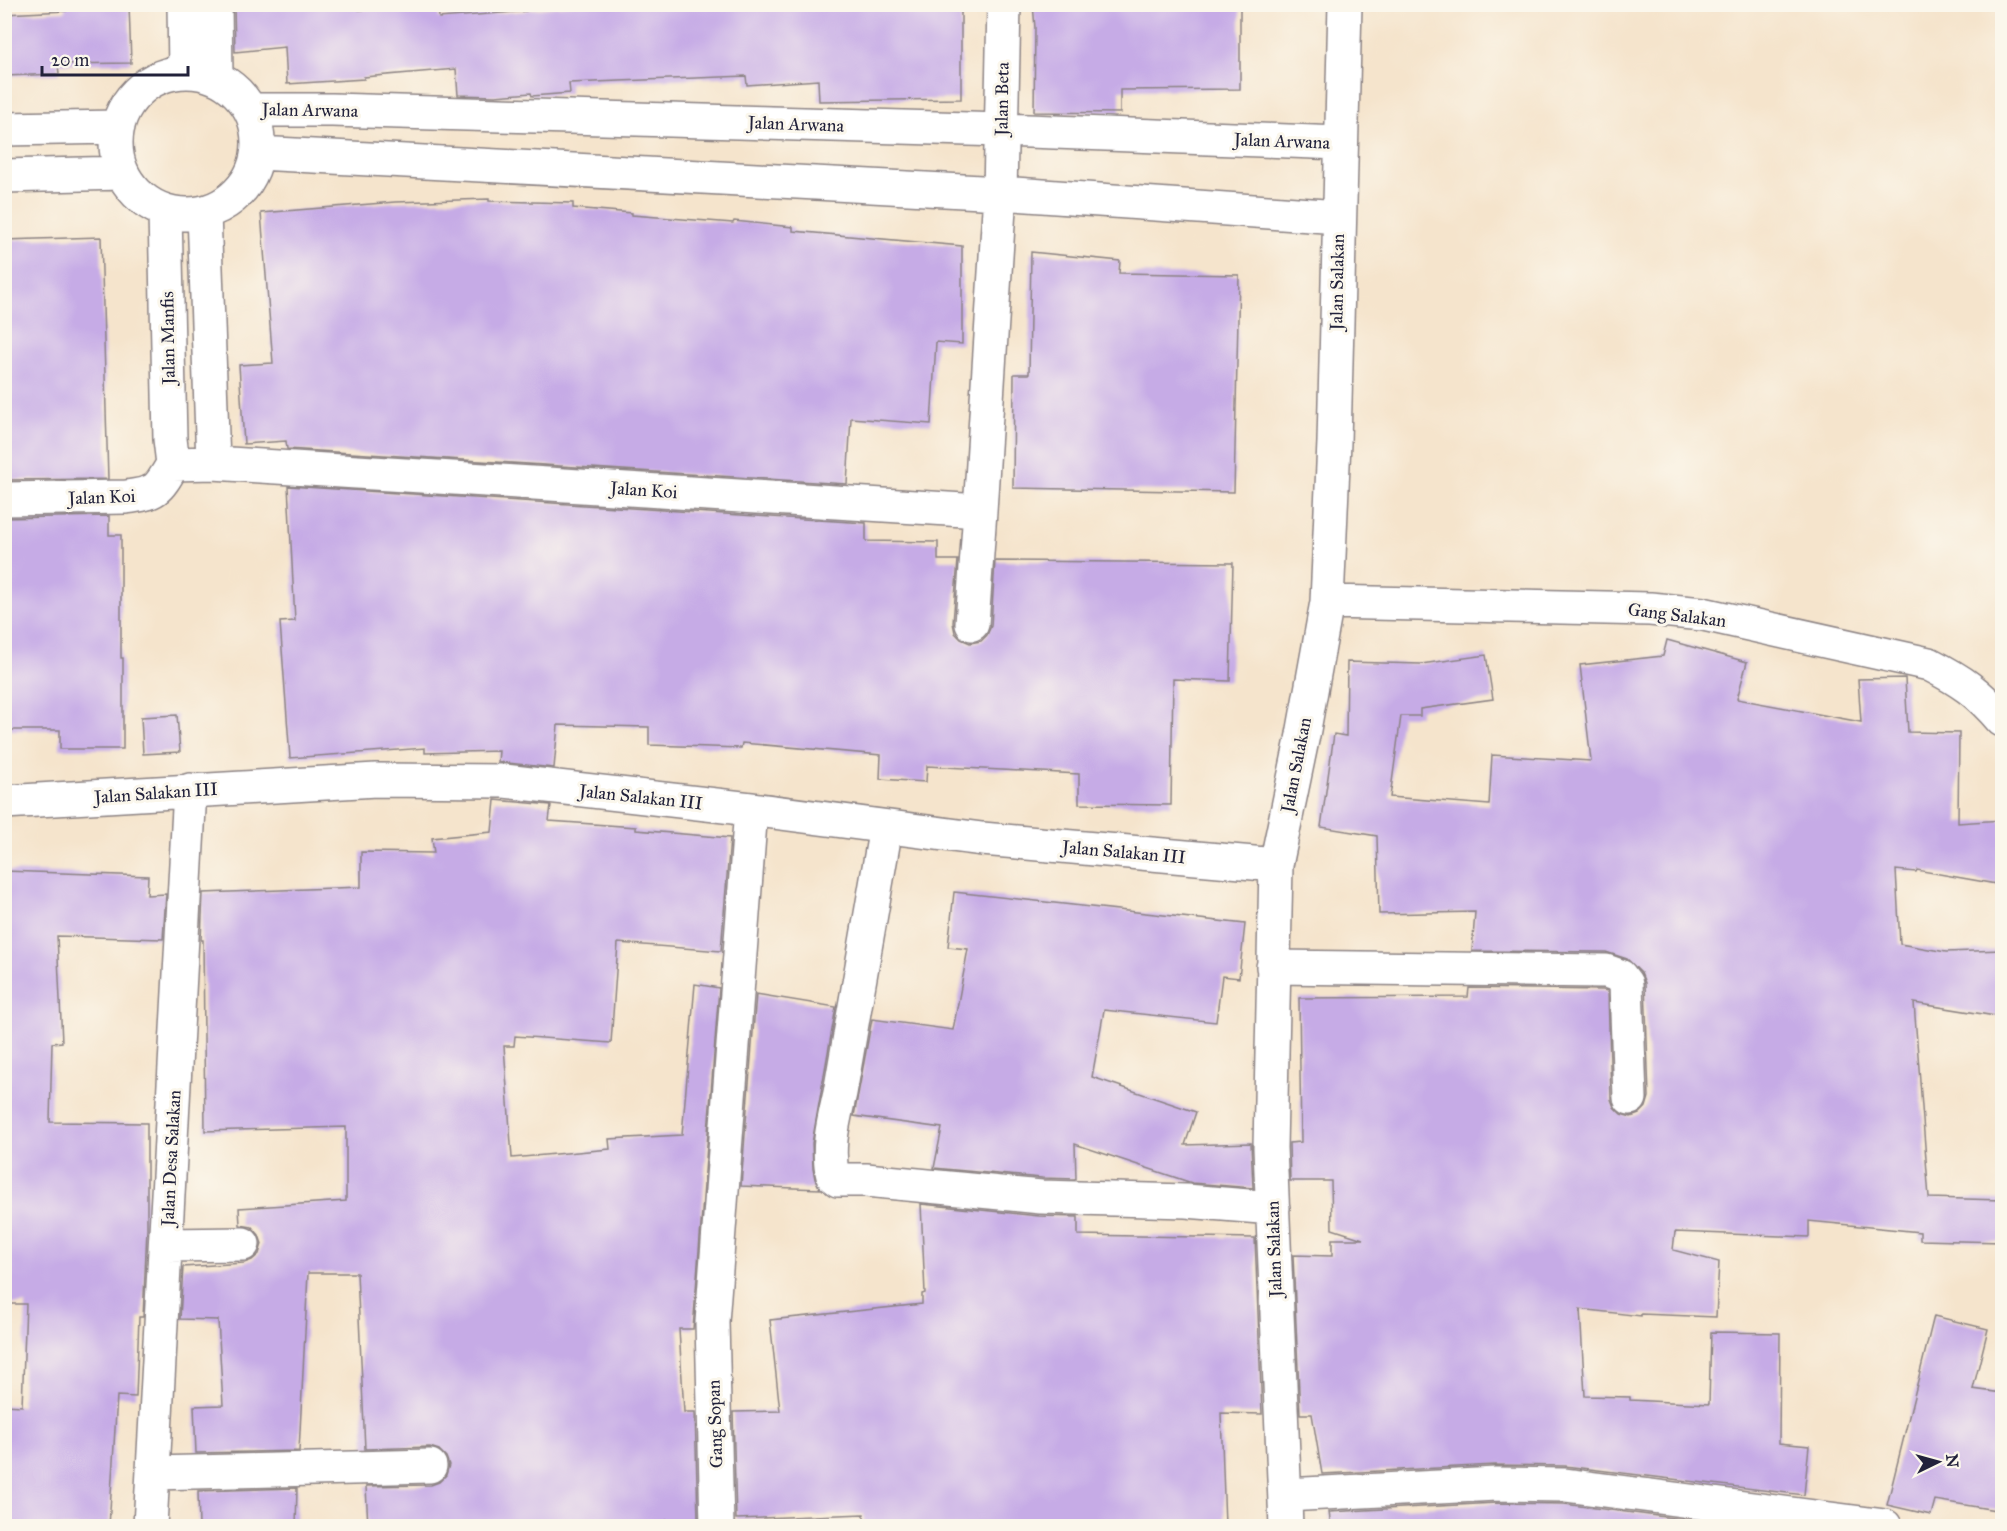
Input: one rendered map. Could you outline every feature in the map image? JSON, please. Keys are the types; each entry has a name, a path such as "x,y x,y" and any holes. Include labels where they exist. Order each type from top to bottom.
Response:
{"street":[{"path":"184,4 200,74"},
{"path":"200,74 215,4"},
{"name":"Jalan Beta","path":"1000,193 1004,4"},
{"name":"Jalan Salakan","path":"1286,1511 1270,1148 1276,865 1327,602 1334,442 1345,4"},
{"path":"174,72 200,74 236,90 251,110 258,131 258,153 254,170 240,191 221,208 184,215 165,212 147,203 133,190 122,173 116,150 118,127 125,108 137,91 155,79 174,72"},
{"name":"Jalan Arwana","path":"251,110 332,110 1002,130 1340,143"},
{"path":"4,129 118,127"},
{"path":"258,153 1000,193 1339,217"},
{"path":"4,176 122,173"},
{"path":"972,624 1000,193"},
{"name":"Jalan Manfis","path":"165,212 170,439 173,464"},
{"path":"204,213 213,463"},
{"name":"Jalan Koi","path":"4,499 144,495 160,487 173,464 213,463 980,511"},
{"name":"Gang Salakan","path":"1327,602 1650,609 1703,614 1929,664 1960,680 1987,702 2002,720"},
{"name":"Jalan Salakan III","path":"4,802 376,780 504,781 752,809 982,839 1276,865"},
{"name":"Jalan Desa Salakan","path":"150,1527 190,790"},
{"name":"Gang Sopan","path":"717,1527 712,1322 752,809"},
{"path":"886,827 840,1093 831,1132 830,1165 833,1176 838,1180 866,1180 1041,1197 1186,1202 1273,1208"},
{"path":"1273,967 1606,971 1620,976 1626,984 1630,1098"},
{"path":"166,1245 243,1244"},
{"path":"154,1473 430,1466"},
{"path":"1286,1511 1496,1484 1565,1485 1886,1527"}],"building":[{"path":"65,4 129,4 131,63 58,64 59,74 4,76 4,14 66,11"},
{"path":"234,4 359,4 359,10 438,4 439,18 583,4 961,4 961,99 819,101 818,80 747,85 746,76 569,83 570,93 532,96 531,93 495,96 458,95 456,69 364,77 364,79 287,84 285,47 235,52"},
{"path":"1033,4 1240,4 1240,89 1120,90 1120,113 1034,112"},
{"path":"489,199 489,201 573,203 573,208 632,213 632,215 733,223 734,221 793,227 793,231 962,246 962,344 936,342 931,424 851,418 847,484 287,449 286,441 244,444 239,365 273,363 261,213 395,202"},
{"path":"101,237 108,479 4,480 4,240"},
{"path":"1031,252 1120,261 1119,273 1239,275 1234,492 1013,488 1014,374 1029,374"},
{"path":"288,486 866,523 866,541 938,542 938,560 958,560 953,623 955,633 970,643 981,641 991,626 995,561 1233,563 1230,681 1173,679 1171,805 1079,804 1079,774 927,766 926,782 880,779 881,755 742,743 741,748 649,745 649,727 558,725 554,768 498,762 499,751 425,753 425,748 290,758 280,622 295,621"},
{"path":"109,516 109,535 121,535 123,749 60,749 60,730 4,730 4,518"},
{"path":"1667,640 1747,662 1737,699 1861,722 1858,679 1905,678 1908,732 1959,733 1958,823 2002,820 2002,885 1917,870 1916,872 1896,870 1900,944 1946,952 2002,950 2002,1017 1914,1003 1929,1198 2002,1200 2002,1242 1920,1240 1920,1232 1809,1221 1809,1237 1675,1232 1673,1250 1719,1262 1716,1317 1641,1314 1641,1316 1580,1309 1585,1396 1630,1397 1630,1400 1709,1404 1711,1332 1780,1333 1779,1443 1809,1446 1804,1495 1565,1466 1495,1465 1322,1474 1312,1414 1300,1414 1293,1255 1332,1256 1332,1239 1363,1239 1332,1229 1331,1181 1290,1181 1289,1143 1301,1142 1299,998 1468,997 1469,988 1608,991 1611,1099 1614,1107 1621,1114 1631,1117 1639,1114 1646,1107 1649,1097 1645,983 1641,973 1627,959 1606,952 1472,951 1475,912 1379,914 1377,836 1321,827 1334,734 1346,736 1347,662 1421,664 1486,655 1493,699 1420,709 1420,716 1401,716 1390,797 1489,805 1492,755 1591,761 1580,665 1663,656"},
{"path":"177,715 180,752 143,754 141,717"},
{"path":"495,800 551,805 549,821 636,827 636,830 730,838 721,951 618,943 611,1043 515,1036 514,1046 504,1046 512,1158 610,1149 609,1139 682,1135 695,984 719,988 693,1329 679,1329 684,1412 695,1412 698,1520 667,1520 668,1527 368,1527 366,1486 431,1485 439,1482 446,1475 449,1465 446,1457 439,1450 430,1447 365,1449 357,1273 308,1273 299,1451 196,1453 194,1406 223,1405 218,1320 180,1319 183,1267 244,1263 259,1254 262,1244 259,1235 252,1227 240,1225 239,1208 346,1201 346,1127 205,1131 203,940 201,940 203,893 361,887 361,852 434,853 432,838 492,832"},
{"path":"4,871 148,876 147,895 166,894 163,939 57,936 62,1042 52,1043 50,1122 147,1123 147,1229 143,1317 139,1317 136,1397 117,1396 109,1527 4,1527 4,1405 22,1406 26,1304 4,1304"},
{"path":"954,892 1245,924 1239,978 1222,976 1216,1022 1104,1010 1092,1077 1196,1112 1185,1145 1251,1143 1253,1188 1192,1183 1075,1144 1076,1179 934,1168 942,1128 854,1116 872,1019 953,1030 968,949 948,947"},
{"path":"756,994 836,1007 812,1143 813,1169 820,1189 741,1186"},
{"path":"921,1204 1039,1216 1078,1217 1078,1235 1255,1238 1262,1414 1221,1413 1225,1525 864,1527 864,1514 736,1519 733,1412 780,1411 770,1320 922,1304 922,1294 925,1293"},
{"path":"1934,1316 1988,1329 1973,1389 2002,1393 2002,1511 1935,1500 1931,1515 1887,1505"},
{"path":"297,1488 296,1527 199,1527 198,1491"},
{"path":"1496,1503 1564,1504 1719,1524 1719,1527 1331,1527 1329,1512"}]}
